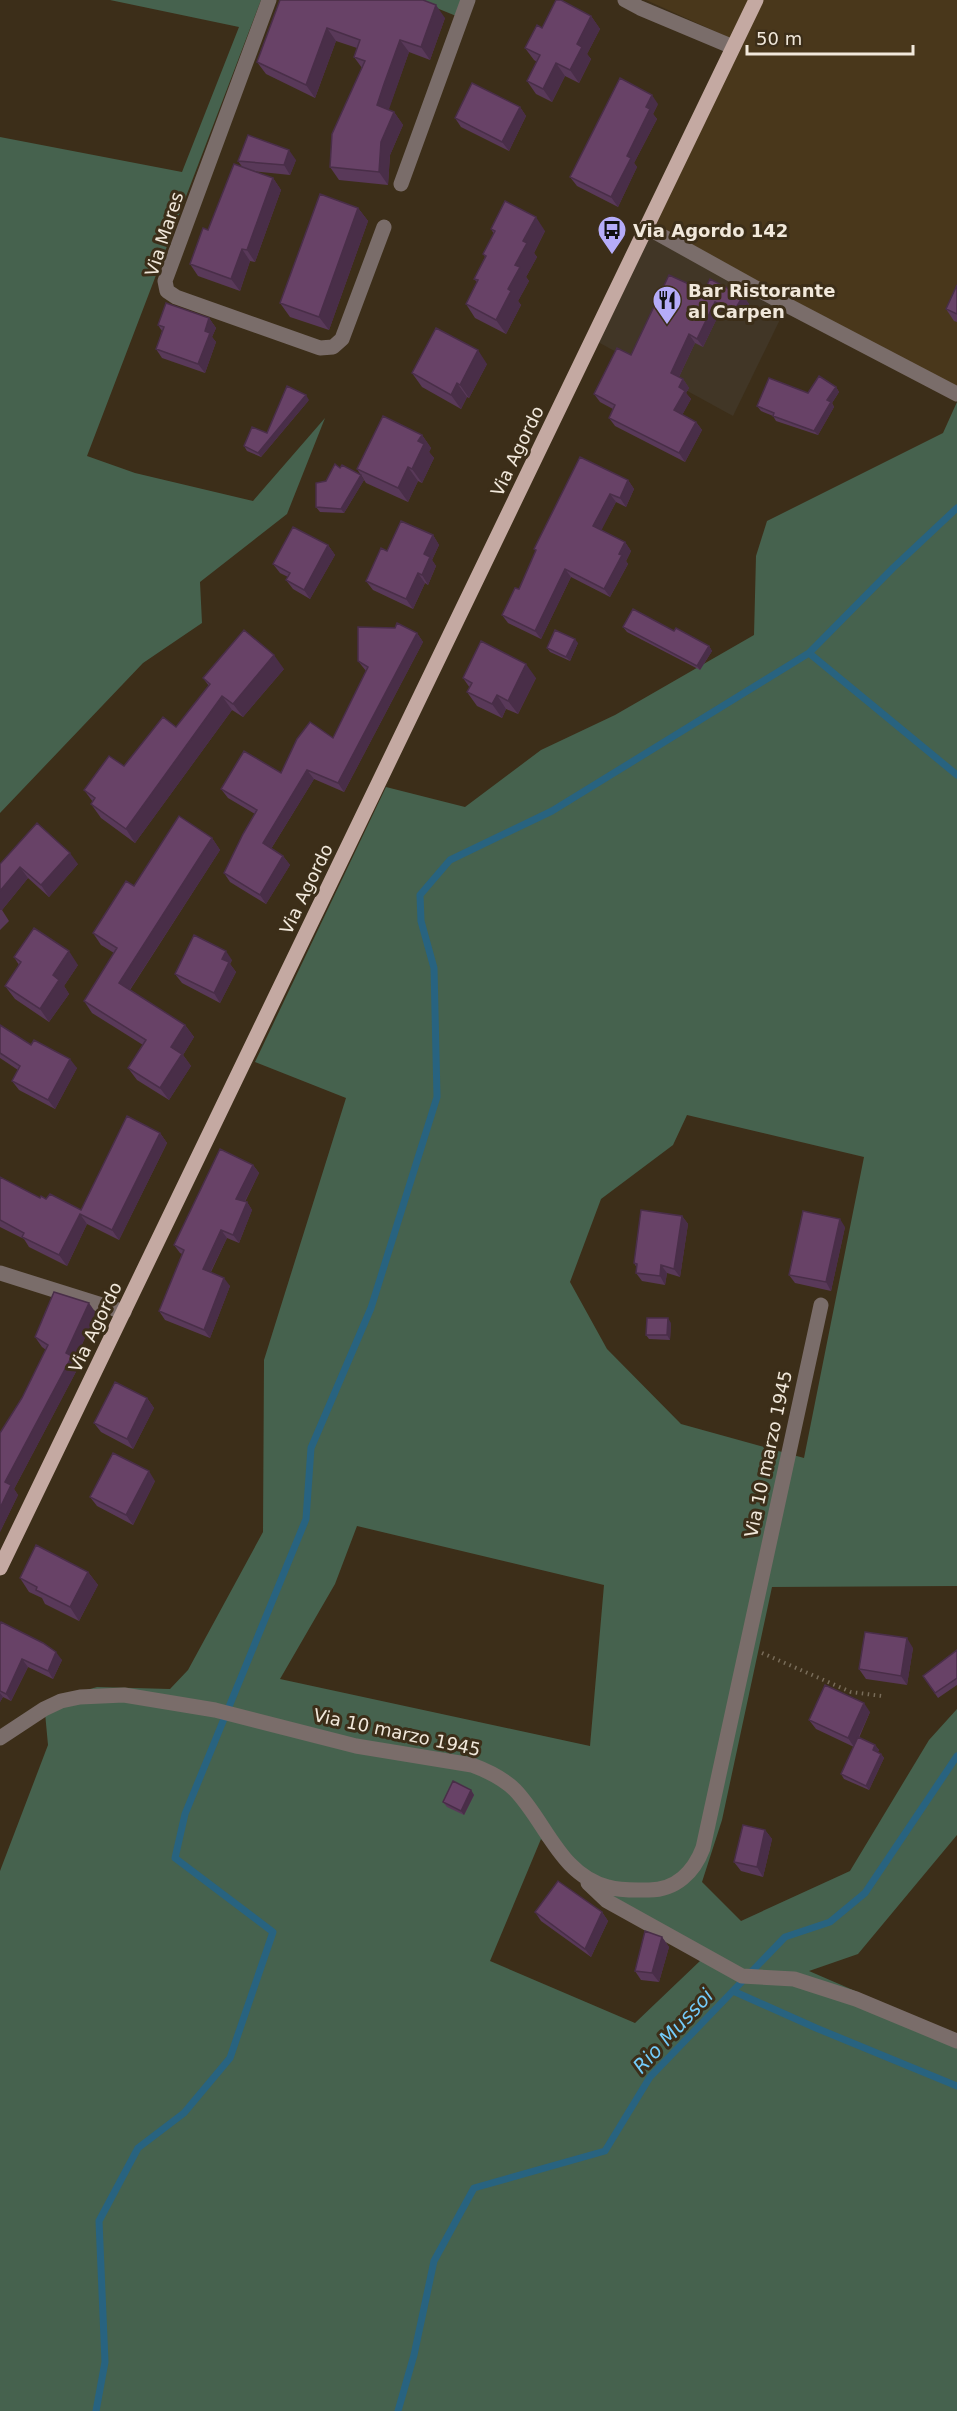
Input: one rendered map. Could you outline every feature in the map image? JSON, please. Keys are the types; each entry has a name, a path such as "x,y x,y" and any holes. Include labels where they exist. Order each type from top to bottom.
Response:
{"main road":[{"name":"Via Agordo","path":"0,1568 756,0"}],"street":[{"name":"Via Mares","path":"269,0 165,281 167,291 176,297 320,348 333,347 342,339 384,227"},
{"path":"401,184 468,0"},
{"path":"625,0 650,13 733,47"},
{"path":"646,227 781,302 957,394"},
{"path":"0,1273 124,1311"},
{"name":"Via 10 marzo 1945","path":"0,1738 44,1709 80,1697 124,1695 215,1710 356,1746 472,1765 487,1771 514,1789 556,1848 580,1873 609,1888 653,1890 667,1888 690,1872 703,1848 821,1305"},
{"path":"580,1873 607,1901 749,1976 794,1979 815,1985 856,1999 957,2041"}],"path":[{"path":"746,1646 851,1692 882,1696"}],"shaded area":[{"path":"646,0 957,0 957,386 790,299 655,224 741,43"},
{"path":"655,224 790,299 733,416 598,342"}],"green space":[{"path":"110,0 261,0 87,456 135,473 253,501 325,418 287,514 200,582 202,623 143,663 0,813 0,137 182,172 239,27"},
{"path":"417,0 474,0 466,20"},
{"path":"957,402 957,1586 772,1587 722,1820 702,1882 741,1921 850,1871 929,1740 957,1709 957,1835 858,1954 809,1971 957,2035 957,2411 0,2411 0,1871 48,1745 44,1702 97,1687 170,1689 188,1670 263,1532 264,1360 346,1098 255,1062 386,787 465,807 541,750 615,715 754,635 756,556 767,521 943,433","holes":["687,1115 864,1157 804,1458 681,1424 607,1349 570,1282 601,1199 673,1145","357,1526 604,1585 590,1746 280,1679 335,1584","541,1839 596,1899 701,1960 635,2023 490,1961"]}],"building":[{"path":"280,0 423,0 436,5 421,47 400,40 384,84 377,105 394,112 381,142 379,172 330,167 332,134 365,61 354,57 360,40 327,28 306,85 257,62"},
{"path":"556,0 561,0 591,16 577,44 582,47 570,70 556,63 543,89 527,81 540,55 525,48 537,25 542,28"},
{"path":"620,78 652,95 646,107 650,109 627,156 631,158 611,197 570,177"},
{"path":"472,83 520,107 502,142 455,118"},
{"path":"248,135 289,150 284,165 238,161"},
{"path":"234,164 273,178 247,250 242,249 231,279 190,264 203,228 208,230"},
{"path":"320,194 358,208 319,317 280,303"},
{"path":"505,201 536,217 523,241 527,243 515,265 520,267 508,289 511,291 496,320 466,304 478,280 474,279 486,256 483,254 495,231 491,229"},
{"path":"669,275 704,291 710,279 743,296 734,311 715,302 697,339 689,334 671,373 683,379 679,387 685,391 674,410 696,422 679,453 609,418 615,405 594,394 617,348 631,355"},
{"path":"957,285 957,314 946,309"},
{"path":"166,303 209,318 205,331 210,333 198,364 156,349 164,327 158,325"},
{"path":"436,328 478,350 460,385 457,383 451,395 412,373"},
{"path":"819,376 836,387 827,400 831,402 814,431 773,416 774,413 757,406 769,378 808,393"},
{"path":"287,386 306,395 258,453 244,446 252,427 267,433"},
{"path":"383,416 422,435 418,441 424,444 412,469 408,467 398,488 357,469"},
{"path":"580,457 628,480 620,498 610,494 593,526 625,542 619,554 622,555 604,589 565,569 535,631 502,615 515,588 519,589 536,550 534,549"},
{"path":"335,464 340,468 342,465 361,475 341,509 316,507 316,483 326,481"},
{"path":"401,521 433,535 424,554 430,557 422,575 418,573 406,599 366,581 381,548 387,551"},
{"path":"293,527 328,545 304,590 286,580 290,573 273,564"},
{"path":"633,609 674,631 676,628 709,646 697,666 623,627"},
{"path":"397,623 417,633 338,783 307,770 263,843 283,856 260,895 224,873 257,810 221,789 244,751 281,773 297,739 310,722 333,738 368,667 358,661 358,627 395,628"},
{"path":"244,630 274,655 233,704 222,696 126,829 91,804 95,798 84,790 109,756 124,766 163,717 176,727 210,684 203,678"},
{"path":"555,630 575,639 566,657 547,648"},
{"path":"481,641 526,664 508,701 497,695 492,704 467,692 472,683 463,678"},
{"path":"179,816 212,838 119,983 185,1025 171,1047 182,1054 160,1088 128,1068 146,1040 84,1001 117,948 93,933 126,881 134,886"},
{"path":"37,823 70,853 41,885 20,867 0,891 0,864"},
{"path":"34,928 69,951 53,975 59,980 40,1009 5,986 21,962 14,957"},
{"path":"194,935 226,951 222,959 229,962 214,993 175,974"},
{"path":"0,1025 31,1045 34,1040 70,1059 48,1100 12,1081 20,1066 0,1053"},
{"path":"127,1116 160,1133 112,1230 80,1214 59,1255 22,1237 24,1233 0,1220 0,1177 40,1198 41,1196 46,1199 50,1194 81,1210"},
{"path":"220,1149 253,1165 236,1199 247,1202 233,1235 221,1230 203,1269 224,1278 204,1330 159,1311 184,1250 174,1245"},
{"path":"641,1210 682,1216 674,1269 661,1265 660,1276 636,1273 637,1264 634,1263"},
{"path":"803,1211 840,1219 826,1282 789,1275"},
{"path":"54,1292 89,1303 66,1353 72,1356 5,1482 11,1485 0,1508 0,1433 22,1398 48,1345 35,1337"},
{"path":"647,1318 668,1318 667,1335 646,1335"},
{"path":"115,1382 147,1398 127,1439 94,1423"},
{"path":"113,1453 149,1471 126,1515 90,1497"},
{"path":"36,1545 88,1572 70,1607 36,1590 37,1587 20,1578"},
{"path":"1,1622 56,1652 48,1671 22,1659 6,1694 0,1691"},
{"path":"865,1632 907,1638 901,1676 859,1669"},
{"path":"957,1650 957,1678 935,1693 923,1676"},
{"path":"825,1685 864,1703 848,1738 809,1720"},
{"path":"858,1737 875,1745 873,1750 881,1754 866,1786 841,1774"},
{"path":"453,1781 471,1790 461,1811 443,1802"},
{"path":"743,1825 765,1830 757,1867 734,1862"},
{"path":"558,1881 602,1912 585,1949 535,1912"},
{"path":"645,1931 662,1937 652,1973 635,1971"}],"waterway":[{"path":"96,2411 105,2362 99,2221 138,2148 184,2113 230,2058 273,1932 175,1858 185,1814 306,1519 311,1448 371,1308 437,1097 434,968 421,921 420,895 450,860 552,811 809,653 893,568 957,508"},
{"path":"809,653 957,775"},
{"name":"Rio Mussoi","path":"398,2411 414,2355 434,2261 474,2188 605,2151 650,2077 785,1937 830,1922 865,1893 957,1756"},
{"path":"733,1991 957,2086"}],"place":[{"name":"Via Agordo 142","path":"612,256"},
{"name":"Bar Ristorante al Carpen","path":"667,326"}]}
